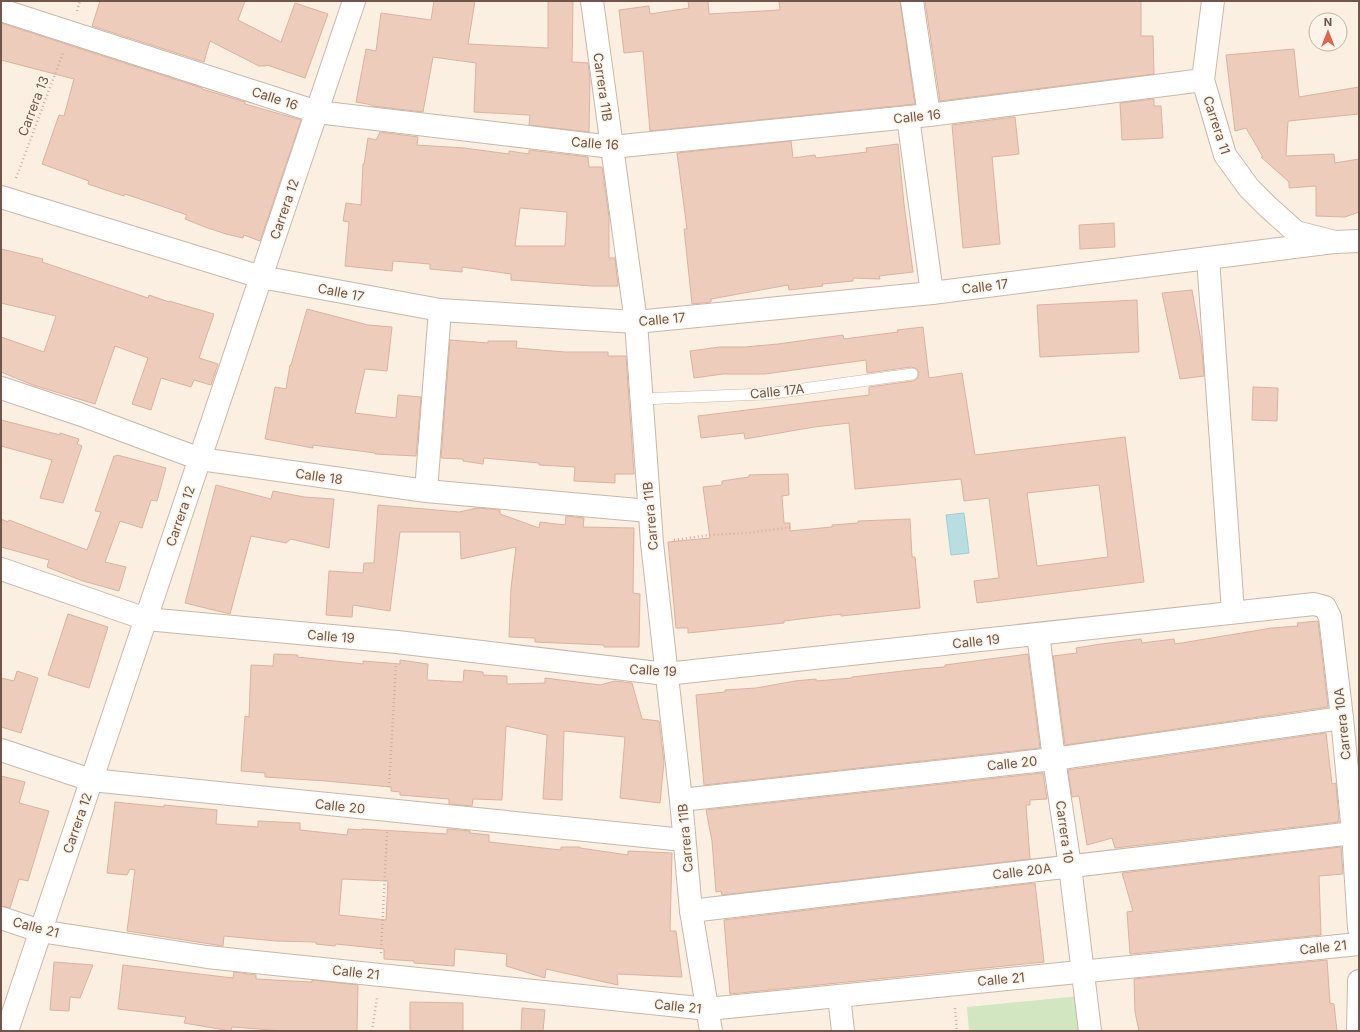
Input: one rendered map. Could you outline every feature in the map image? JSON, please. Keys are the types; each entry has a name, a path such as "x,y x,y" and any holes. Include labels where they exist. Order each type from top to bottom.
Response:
{"street":[{"name":"Carrera 12","path":"7,1031 354,1"},
{"name":"Carrera 11B","path":"592,1 636,322 652,543 681,800 691,911 711,1031"},
{"path":"912,1 918,116 932,293"},
{"name":"Carrera 11","path":"1213,1 1203,80 1225,155 1249,188 1268,208 1296,232 1335,242"},
{"name":"Calle 16","path":"1,10 317,112 612,147 918,116 1203,80"},
{"name":"Calle 17","path":"5,199 261,277 440,310 636,322 932,293 1335,242"},
{"path":"1335,242 1359,241"},
{"path":"1208,258 1233,612"},
{"path":"426,491 440,310"},
{"name":"Calle 18","path":"1,388 79,414 200,459 426,491 649,511"},
{"name":"Calle 19","path":"1,569 146,619 397,642 666,674 1314,604 1324,607 1330,617"},
{"name":"Carrera 10A","path":"1330,617 1342,718 1353,833 1359,928"},
{"name":"Carrera 10","path":"1038,634 1054,759 1070,866 1090,1031"},
{"name":"Calle 20","path":"681,800 1054,759 1342,718"},
{"name":"Calle 20","path":"1,750 91,780 684,840"},
{"name":"Calle 20A","path":"691,911 1353,833"},
{"name":"Calle 21","path":"1,918 40,931 207,957 708,1009 1359,944"},
{"path":"1358,1031 1359,981"},
{"path":"839,996 843,1031"}],"lane":[{"name":"Calle 17A","path":"641,399 767,394 912,374"}],"path":[{"name":"Carrera 13","path":"5,199 71,32 80,1"},
{"path":"652,543 709,535 747,533 793,527"},
{"path":"372,1031 380,975 397,642"}],"green space":[{"path":"1080,996 1085,1031 969,1031 967,1007"}],"water":[{"path":"964,513 969,553 951,555 946,515"}],"building":[{"path":"100,1 245,1 238,20 281,42 295,3 328,14 305,78 267,65 259,66 210,41 204,62 92,26"},
{"path":"434,1 475,1 468,44 548,48 548,1 573,1 572,62 588,63 590,79 589,132 529,125 530,115 474,112 476,63 433,57 423,112 372,106 356,102 366,49 376,51 381,13 431,20"},
{"path":"688,1 708,1 709,14 780,10 779,1 900,1 915,104 650,131 643,51 624,53 619,10 649,6 650,14 689,8"},
{"path":"925,1 1141,1 1141,36 1153,36 1154,74 940,101"},
{"path":"1,23 245,102 245,104 301,120 260,241 244,235 243,238 205,227 185,219 187,215 125,194 124,196 88,184 89,181 42,164 59,115 64,116 74,79 1,60"},
{"path":"1294,49 1299,97 1359,87 1359,114 1288,121 1286,156 1334,154 1335,163 1359,159 1359,212 1345,217 1316,216 1316,186 1289,188 1289,182 1261,157 1263,157 1246,128 1235,131 1226,55"},
{"path":"1154,99 1154,106 1161,106 1163,138 1122,140 1120,103"},
{"path":"1015,117 1019,154 992,157 1000,244 963,248 952,125"},
{"path":"380,132 418,137 417,145 464,148 509,154 509,151 529,154 529,150 588,157 589,167 602,167 609,217 609,258 615,258 618,286 592,286 511,280 511,274 462,267 462,272 430,269 430,264 393,261 392,271 345,266 349,222 343,221 346,203 361,205 363,164 368,138 376,140","holes":["520,208 567,212 565,246 515,246"]},
{"path":"791,141 793,158 815,155 816,158 867,152 866,148 898,144 913,272 879,276 880,279 853,278 853,281 822,284 823,286 789,290 788,285 711,299 711,302 692,304 684,229 687,229 677,153"},
{"path":"1114,223 1115,247 1080,249 1079,225"},
{"path":"1,249 43,259 42,262 148,298 149,295 214,314 199,358 218,364 211,385 194,380 191,387 161,378 151,410 132,404 148,358 115,346 95,404 33,385 1,372 1,337 44,352 56,316 1,303"},
{"path":"1192,290 1201,341 1204,376 1180,379 1162,293"},
{"path":"1137,300 1139,352 1040,357 1037,305"},
{"path":"307,309 368,325 392,327 387,371 365,369 355,413 396,418 398,395 421,397 416,456 375,454 313,445 313,448 265,439 275,387 286,389 290,365"},
{"path":"923,327 929,378 962,373 975,455 1125,437 1144,582 977,603 974,581 999,578 989,498 964,501 961,479 855,489 849,423 814,427 745,439 744,433 701,438 698,416 869,395 869,387 913,381 917,379 919,373 917,369 911,367 867,373 866,360 765,374 723,374 694,378 690,351 720,347 745,347 778,344 843,335 844,339 898,332 897,330","holes":["1099,485 1108,557 1037,566 1027,493"]},
{"path":"450,340 488,343 488,341 517,341 516,348 565,352 608,352 608,356 626,356 634,474 615,474 615,483 574,481 575,467 539,465 539,463 484,458 483,464 463,461 463,459 441,458"},
{"path":"1253,387 1278,388 1277,421 1252,420"},
{"path":"1,420 60,435 60,433 79,439 77,444 82,446 63,503 40,498 52,460 1,446"},
{"path":"117,455 166,468 157,501 151,500 142,528 120,521 105,562 126,567 119,591 83,581 47,567 49,560 1,547 1,519 8,522 9,520 87,550 101,512 95,511 114,456"},
{"path":"788,474 789,495 782,496 784,523 790,523 790,531 832,527 832,525 858,523 858,521 910,519 912,557 915,557 920,608 841,616 841,614 784,621 784,623 688,633 688,628 676,628 668,542 710,538 703,487 722,485 722,481 749,477 749,475"},
{"path":"216,485 271,499 273,491 304,497 334,499 329,548 291,539 286,543 251,536 230,614 185,603"},
{"path":"378,505 459,512 477,508 500,510 500,514 539,528 540,522 565,525 566,516 584,518 583,527 634,528 633,593 640,594 639,647 604,647 604,645 535,642 535,638 509,637 511,588 516,547 461,559 460,532 400,532 390,611 353,605 352,617 326,615 329,571 363,573 364,563 374,563"},
{"path":"68,614 108,627 89,688 48,675"},
{"path":"1318,621 1328,707 1065,745 1053,656 1077,653 1076,648 1101,644 1141,639 1142,643 1174,639 1175,644 1272,628 1298,626 1297,623"},
{"path":"274,654 298,655 297,657 363,664 363,661 400,664 400,660 428,664 427,680 463,682 464,670 483,672 483,675 507,676 507,684 545,683 545,678 600,685 615,681 632,683 642,719 659,721 664,762 660,803 620,798 625,737 564,731 562,800 543,799 547,735 506,726 502,800 473,799 472,806 449,804 449,799 400,795 400,792 391,791 391,787 265,777 265,773 241,771 245,716 249,717 251,665 273,666"},
{"path":"1028,654 1040,748 704,785 696,695 725,692 725,690 756,688 795,681 852,678 945,667 945,665"},
{"path":"17,671 38,678 21,733 1,727 1,678 14,681"},
{"path":"1326,733 1332,784 1336,783 1339,822 1115,848 1112,838 1087,845 1079,796 1072,797 1068,770"},
{"path":"1043,773 1047,799 1030,800 1030,805 1026,805 1030,859 722,895 721,891 716,892 712,841 706,810"},
{"path":"1,776 25,782 19,803 49,811 28,881 19,879 10,908 1,906"},
{"path":"115,802 217,810 216,824 258,827 258,821 300,823 300,830 347,835 348,829 447,834 447,829 470,831 470,833 489,835 489,842 561,850 561,847 580,847 628,855 628,851 672,853 670,931 676,931 682,977 617,974 618,985 546,969 545,978 506,966 507,954 455,949 454,966 384,959 384,949 336,944 335,946 316,944 316,942 276,941 224,936 223,946 127,931 135,870 130,869 127,875 107,873","holes":["342,879 388,881 386,920 339,915"]},
{"path":"1341,847 1343,874 1319,876 1321,935 1130,954 1127,912 1133,911 1122,873"},
{"path":"1035,883 1044,962 730,994 724,920"},
{"path":"1327,960 1330,1003 1334,1004 1337,1031 1139,1031 1135,1012 1134,979"},
{"path":"54,962 93,965 80,998 70,997 69,1011 50,1010"},
{"path":"123,965 233,978 234,972 256,975 256,979 310,982 312,982 312,980 358,985 357,1031 284,1031 232,1027 231,1031 184,1023 186,1017 118,1009"},
{"path":"410,1002 463,1003 463,1031 410,1031"},
{"path":"522,1008 545,1010 543,1031 521,1031"}]}
